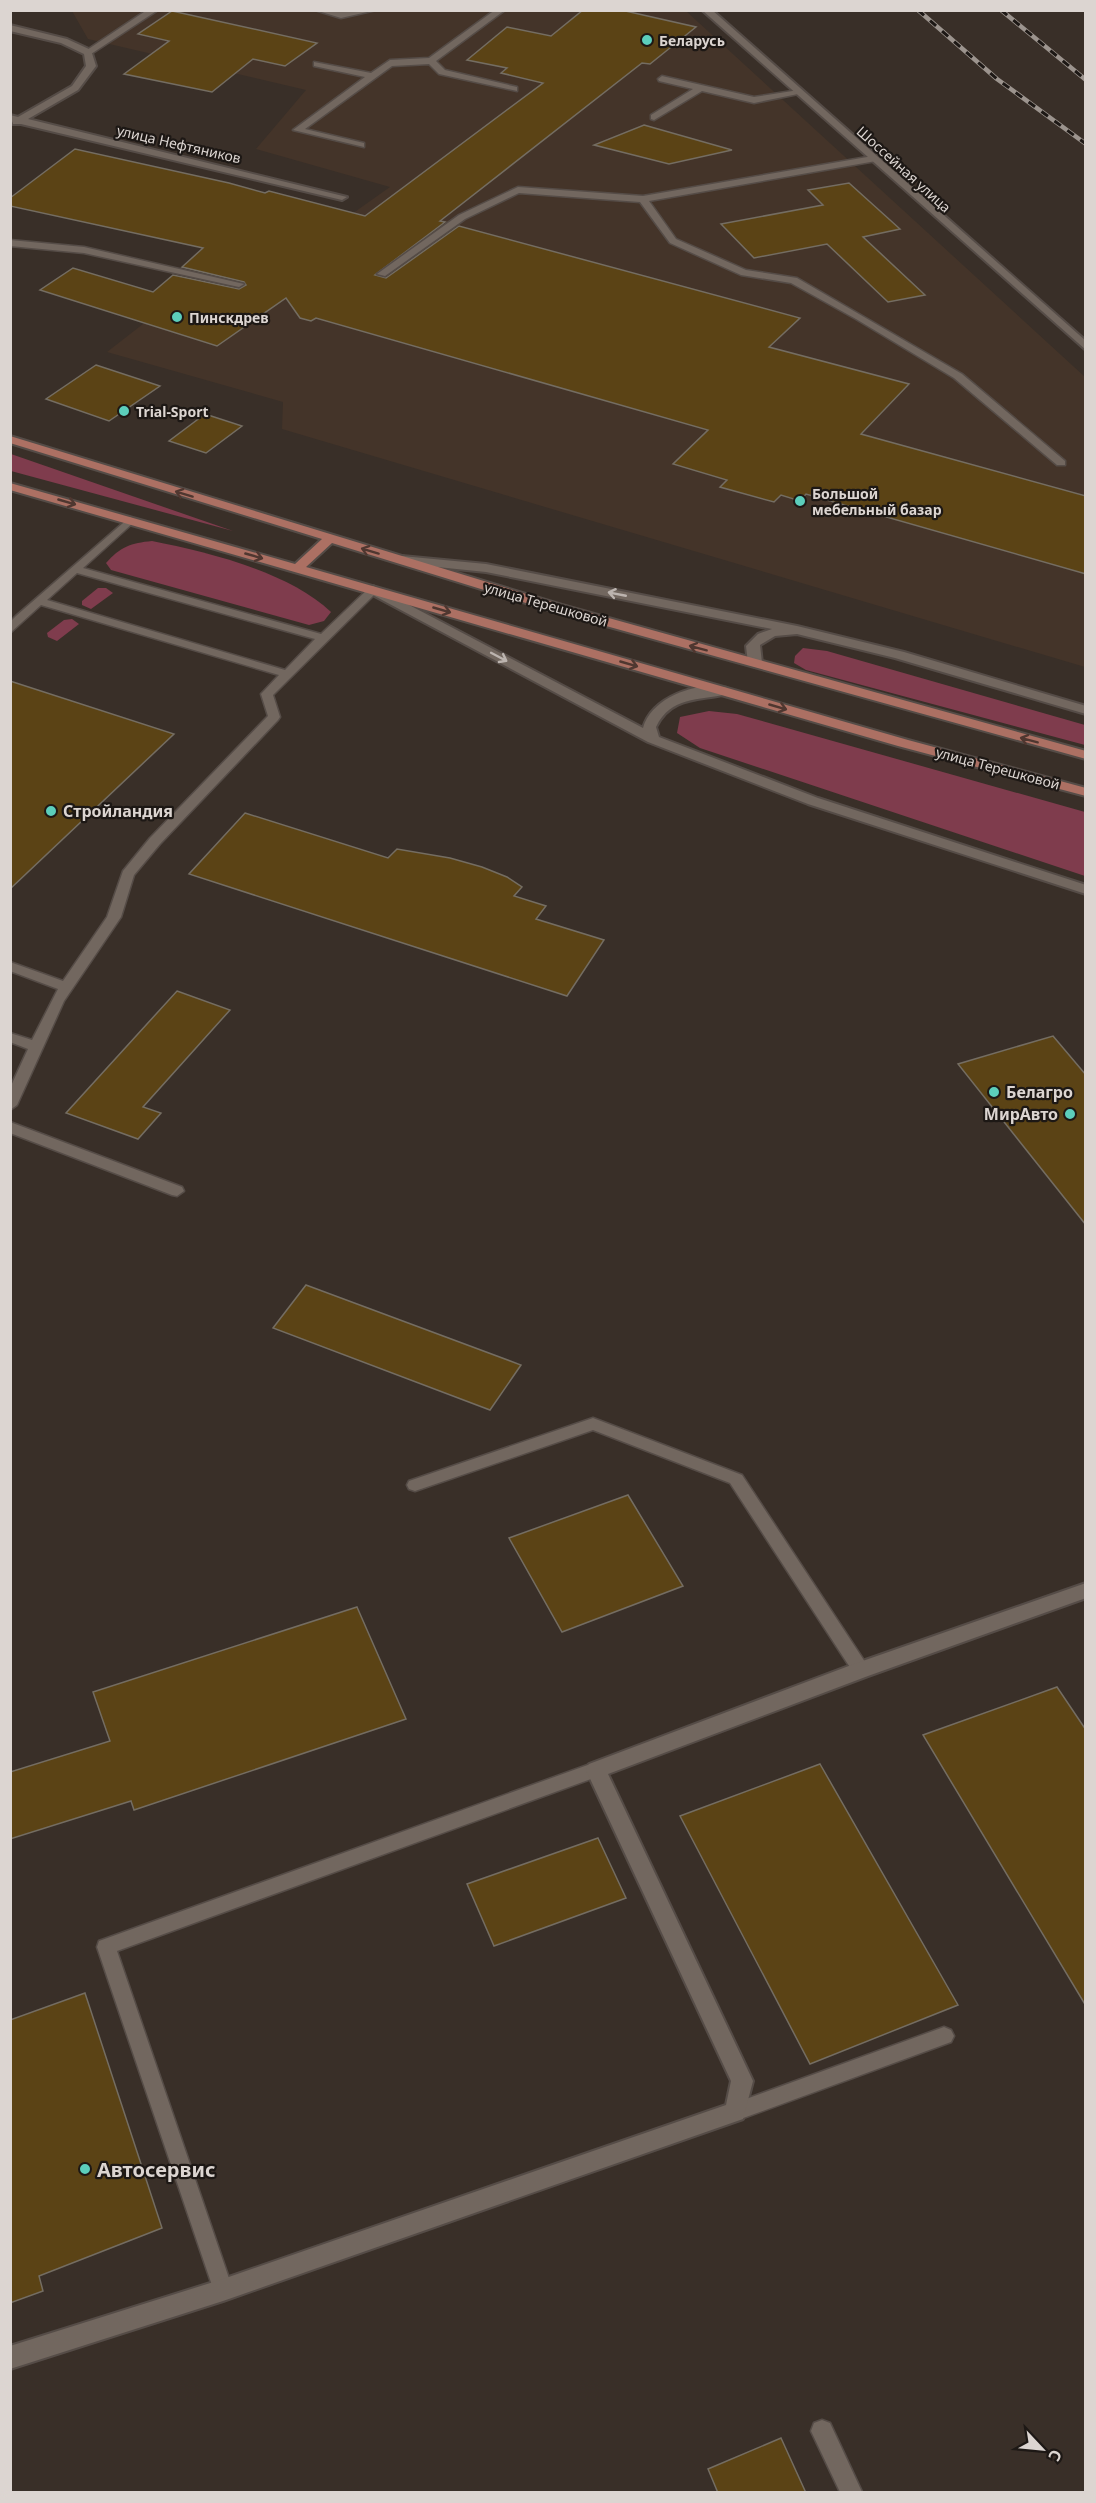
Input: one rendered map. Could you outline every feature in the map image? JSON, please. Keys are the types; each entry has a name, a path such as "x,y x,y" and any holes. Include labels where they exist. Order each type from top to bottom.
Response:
{"main road":[{"name":"улица Терешковой","path":"10,439 557,608 1086,755"},
{"name":"улица Терешковой","path":"10,486 722,691 1086,792"},
{"path":"297,569 330,538"}],"street":[{"name":"Шоссейная улица","path":"706,10 1086,347"},
{"path":"10,28 64,41 88,52 91,66 75,88 14,121"},
{"name":"улица Нефтяников","path":"14,121 342,197"},
{"path":"401,560 486,568 797,630 899,655 1086,710"},
{"path":"373,590 653,739 745,777 1086,890"},
{"path":"755,663 752,646 759,638 771,632 797,630"},
{"path":"653,739 649,727 661,707 674,698 694,693 722,691"},
{"path":"10,2358 223,2290 735,2112 742,2081 596,1770 861,1670 1086,1590"}],"lane":[{"path":"88,52 154,10"},
{"path":"319,10 341,15 372,10"},
{"path":"361,145 298,130 390,63 431,61 501,10"},
{"path":"431,61 442,72 513,89"},
{"path":"317,64 372,76"},
{"path":"662,79 754,100 799,93"},
{"path":"654,117 700,88"},
{"path":"382,274 462,217 518,190 643,199 873,159"},
{"path":"643,199 673,241 744,273 794,280 860,317 958,376 1061,463"},
{"path":"10,243 84,250 239,284"},
{"path":"10,630 14,619 38,601 130,520"},
{"path":"75,569 322,638"},
{"path":"10,1105 57,1000 114,917 128,874 155,841 274,717 267,694 373,590"},
{"path":"38,601 287,674"},
{"path":"10,966 66,987"},
{"path":"10,1037 36,1047"},
{"path":"10,1126 177,1191"},
{"path":"415,1485 593,1424 736,1479 861,1670"},
{"path":"223,2290 106,1947 596,1770"},
{"path":"735,2112 944,2036"},
{"path":"822,2431 851,2493"}],"shaded area":[{"path":"72,11 686,11 1085,377 1085,667 282,429 283,402 107,352 188,289 233,298 390,187 256,149 306,90 88,39"},
{"path":"11,454 233,531 11,471"},
{"path":"152,541 198,551 271,575 314,598 331,612 324,621 309,625 111,570 106,563 126,547"},
{"path":"98,588 106,588 113,593 91,609 82,605 82,601"},
{"path":"72,619 79,624 57,641 48,637 47,633 64,620"},
{"path":"803,648 827,651 1085,725 1085,745 806,670 794,663 795,656"},
{"path":"709,711 737,714 1085,812 1085,876 700,748 677,733 680,717"}],"building":[{"path":"583,10 621,10 696,27 650,64 642,63 440,221 445,222 375,275 386,278 459,226 800,318 769,347 909,384 861,434 1086,496 1086,574 806,494 800,501 781,495 774,502 720,487 727,480 673,464 708,430 316,318 311,321 300,318 286,298 217,346 40,290 73,268 153,292 173,275 239,289 246,285 244,282 182,267 203,248 10,206 10,198 75,149 265,193 269,191 365,216 543,83 501,73 507,68 467,60 507,27 551,36"},
{"path":"172,11 317,43 285,66 253,59 212,92 124,74 169,41 138,34"},
{"path":"644,125 732,150 669,164 594,145"},
{"path":"849,183 900,229 863,237 925,295 888,302 827,244 754,258 721,224 823,205 808,190"},
{"path":"96,365 160,386 109,421 46,399"},
{"path":"205,414 242,426 206,453 169,441"},
{"name":"Стройландия","path":"10,681 174,734 10,889"},
{"path":"245,813 388,858 397,849 450,858 482,867 507,877 522,887 514,896 546,906 536,919 604,940 567,996 189,874"},
{"path":"177,991 230,1010 143,1107 161,1113 138,1139 66,1113"},
{"path":"1053,1036 1086,1075 1086,1225 958,1064"},
{"path":"306,1285 521,1365 490,1410 273,1328"},
{"path":"628,1495 683,1586 562,1632 509,1538"},
{"path":"357,1607 406,1719 134,1810 131,1801 10,1839 10,1772 110,1741 93,1692"},
{"path":"1057,1687 1086,1730 1086,2006 923,1735"},
{"path":"820,1764 958,2005 810,2064 680,1816"},
{"path":"598,1838 626,1898 494,1946 467,1884"},
{"name":"Автосервис","path":"85,1993 162,2228 39,2276 43,2291 10,2303 10,2020"},
{"path":"781,2438 806,2493 718,2493 708,2469"}],"railway":[{"path":"918,10 997,79 1086,144"},
{"path":"1001,10 1086,80"}],"place":[{"name":"Беларусь","path":"647,40"},
{"name":"Пинскдрев","path":"177,317"},
{"name":"Trial-Sport","path":"124,411"},
{"name":"Большой мебельный базар","path":"800,501"},
{"name":"Стройландия","path":"51,811"},
{"name":"Белагро","path":"994,1092"},
{"name":"МирАвто","path":"1070,1114"},
{"name":"Автосервис","path":"85,2169"}]}
